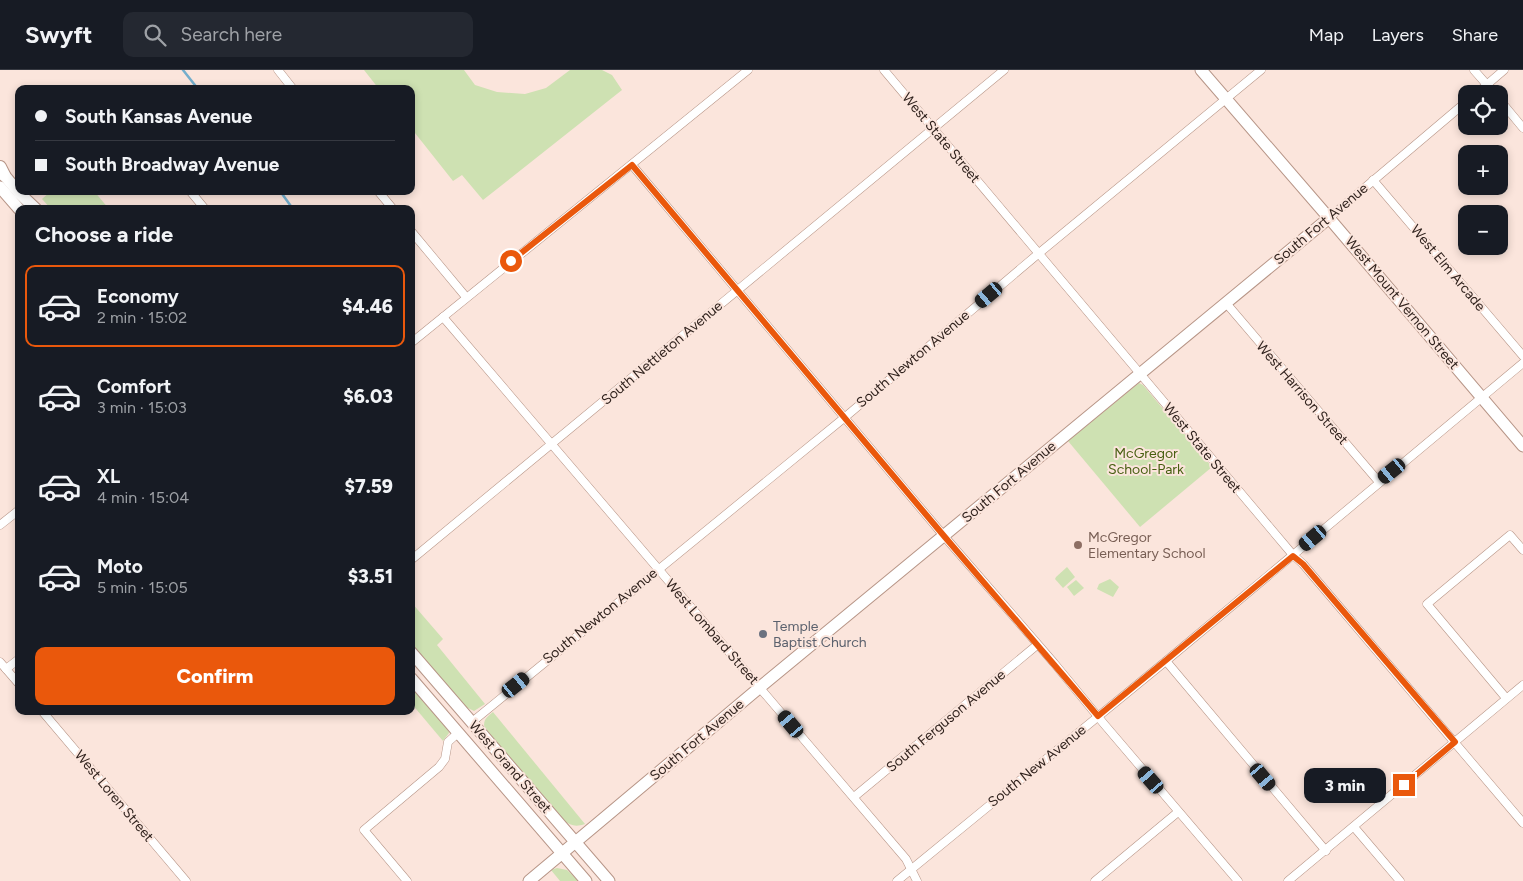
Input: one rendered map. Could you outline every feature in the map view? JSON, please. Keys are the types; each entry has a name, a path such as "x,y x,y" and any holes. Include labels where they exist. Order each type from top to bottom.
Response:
{"street":[{"path":"278,70 291,85"},
{"path":"415,340 748,70"},
{"name":"West State Street","path":"884,70 1293,556 1303,564 1523,823"},
{"name":"South Nettleton Avenue","path":"415,557 1004,70"},
{"name":"West Mount Vernon Street","path":"1201,70 1523,446"},
{"name":"South Newton Avenue","path":"472,722 844,418 1038,254 1261,70"},
{"path":"1474,70 1487,85 1504,70"},
{"name":"South Fort Avenue","path":"529,881 1329,218 1458,109"},
{"path":"1508,110 1523,128"},
{"path":"632,165 844,418 1238,881"},
{"path":"1,175 17,205"},
{"path":"1,175 15,189"},
{"name":"West Elm Arcade","path":"1373,180 1523,356"},
{"path":"21,195 32,205"},
{"path":"193,195 202,205"},
{"path":"381,195 390,205"},
{"path":"415,236 466,297"},
{"name":"West Harrison Street","path":"1226,303 1379,482"},
{"name":"West Lombard Street","path":"443,317 854,797 906,859 917,881"},
{"name":"South New Avenue","path":"897,881 1293,556 1523,363"},
{"path":"0,525 15,513"},
{"path":"1506,698 1427,604 1510,536 1523,550"},
{"name":"South Ferguson Avenue","path":"854,797 1038,645"},
{"name":"West Grand Street","path":"415,657 609,881"},
{"path":"6,669 15,661"},
{"path":"1166,661 1326,851"},
{"path":"0,662 15,679"},
{"name":"West Grand Street","path":"415,683 586,881"},
{"path":"1288,881 1523,684"},
{"name":"West Loren Street","path":"45,715 186,881"},
{"path":"407,881 364,830 439,767 445,759 448,742 458,733"},
{"path":"1095,881 1178,812"},
{"path":"1354,827 1400,881"}],"green space":[{"path":"364,70 464,70 475,85 497,92 525,94 546,88 570,70 602,70 612,75 622,90 483,200 462,175 453,181 415,133 415,85 376,85"},
{"path":"46,195 97,195 106,205 47,205 42,199"},
{"name":"McGregor School-Park","path":"1139,383 1143,385 1212,467 1140,527 1068,441"},
{"path":"1067,567 1075,577 1063,588 1055,579"},
{"path":"1110,579 1119,587 1113,597 1097,589 1099,584"},
{"path":"1076,580 1084,588 1074,596 1067,587"},
{"path":"415,607 443,639 437,645 485,704 474,711 466,707 415,649"},
{"path":"415,691 448,728 449,733 443,741 415,708"},
{"path":"493,712 585,824 574,825 563,820 487,732 484,726 485,721"},
{"path":"557,868 567,870 579,881 560,881 551,870"}],"waterway":[{"path":"183,70 195,85"},
{"path":"283,195 290,205"}],"place":[{"name":"McGregor Elementary School","path":"1078,545"},
{"name":"Temple Baptist Church","path":"763,634"}],"route":[{"path":"511,261 632,165 1098,716 1293,556 1303,564 1455,742 1404,785"}]}
